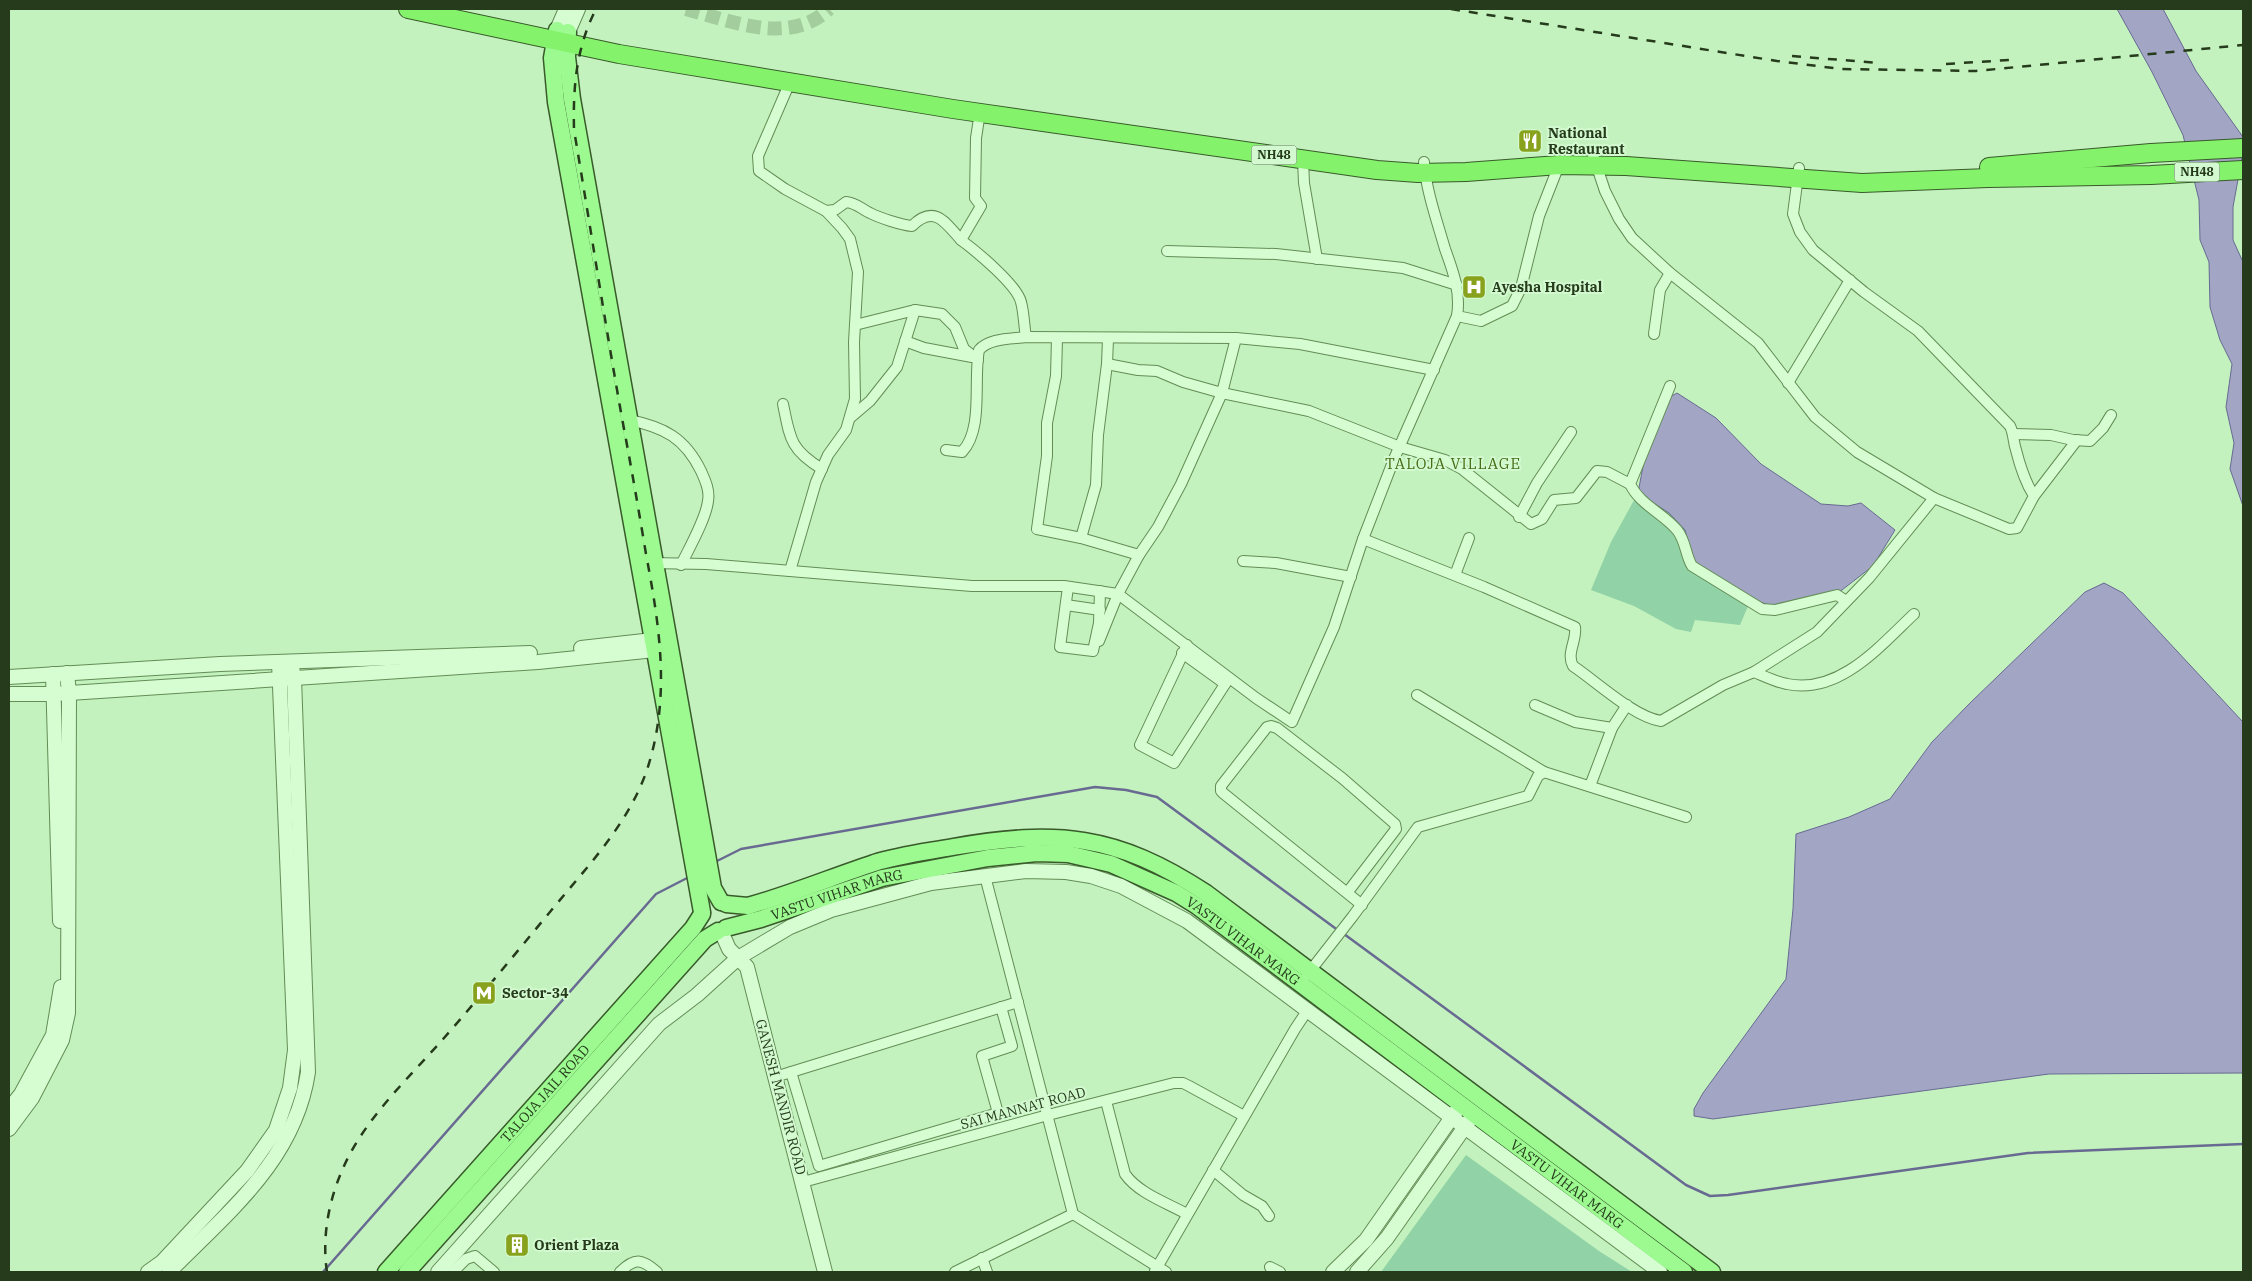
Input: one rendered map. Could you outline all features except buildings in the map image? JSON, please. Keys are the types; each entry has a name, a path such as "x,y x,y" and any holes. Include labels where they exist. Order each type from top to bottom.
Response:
{"highway":[{"name":"NH48","path":"408,9 562,36 621,43 955,98 1424,167 1466,172 1560,165 1594,160"},
{"name":"NH48","path":"460,9 562,36 619,54 980,112 1377,170 1594,160 1798,173 1862,172 1939,170 2152,153 2243,148"},
{"name":"NH48","path":"1798,173 1862,183 1988,178 2151,175 2243,170"}],"main road":[{"path":"562,36 552,58 556,102 647,564 713,888 731,912 732,918 722,930 707,928 703,923 694,874 654,645 647,564 630,420 562,36"},
{"path":"702,913 710,903 724,903 741,907 756,904 869,865 911,855 1024,837 1070,838 1116,848 1184,878 1310,971"},
{"name":"VASTU VIHAR MARG","path":"722,930 898,874 1006,856 1037,853 1068,854 1111,864 1176,893 1310,971 1467,1110 1684,1272"},
{"name":"TALOJA JAIL ROAD","path":"386,1272 693,928 702,913"},
{"name":"TALOJA JAIL ROAD","path":"407,1272 705,939 722,930"},
{"path":"1467,1110 1712,1272"}],"street":[{"path":"562,36 566,9"},
{"path":"562,36 578,9"},
{"path":"790,82 758,156 759,171 785,189 826,211 850,239 858,272 855,325 855,399 846,430 828,455 816,482 790,571"},
{"path":"961,240 981,206 975,198 976,138 980,112"},
{"path":"1303,159 1304,183 1317,259"},
{"path":"1594,160 1604,191 1632,238 1670,273 1758,343 1815,417 1857,452 1934,498 2013,529 2017,528 2034,496 2077,440"},
{"path":"1458,316 1481,321 1512,306 1521,288 1539,216 1560,165"},
{"path":"647,564 706,564 972,586 1068,587 1118,594 1184,649 1227,681 1292,722 1334,627 1363,539 1400,447 1458,316 1460,301 1457,285 1424,167"},
{"path":"1798,173 1793,214 1800,232 1813,250 1918,331 2010,426 2014,434 2015,447 2023,473 2034,496"},
{"path":"826,211 835,210 846,202 856,203 873,215 887,218 900,225 912,226 922,216 929,214 944,222 1004,279 1021,300 1026,337"},
{"path":"1168,251 1267,254 1403,268 1457,285"},
{"path":"1654,334 1660,290 1670,273"},
{"path":"1788,383 1850,280"},
{"path":"855,325 915,310 942,314 955,327 964,349 976,359"},
{"path":"849,419 870,400 897,367 915,310"},
{"path":"946,450 962,452 970,444 975,418 976,359 982,346 1000,340 1026,337 1108,339 1236,338 1300,344 1434,370"},
{"path":"1057,338 1056,376 1047,423 1046,456 1037,529 1081,538 1139,555"},
{"path":"1099,641 1118,594 1181,484 1222,393 1236,338"},
{"path":"1081,538 1096,485 1098,435 1107,364 1108,339"},
{"path":"905,341 924,348 976,359"},
{"path":"1107,364 1138,370 1157,371 1183,382 1222,393 1309,411 1400,447 1445,460 1462,469 1519,517 1531,524 1542,519 1554,500 1576,498 1597,471 1607,472 1630,484 1636,496 1669,522 1680,534 1692,566 1749,603 1762,609 1775,610 1837,595 1846,601"},
{"path":"1630,484 1670,386"},
{"path":"784,404 791,440 804,458 822,469"},
{"path":"2014,434 2051,435 2077,440 2090,440 2104,428 2111,415"},
{"path":"630,420 654,425 681,441 693,454 707,484 708,501 695,536 681,565"},
{"path":"1519,517 1537,483 1571,432"},
{"path":"1363,539 1455,575 1575,627 1576,632 1570,660 1573,666 1651,720 1661,721 1723,685 1754,672 1817,632 1870,578 1934,498"},
{"path":"1455,575 1469,538"},
{"path":"1243,561 1276,563 1350,577"},
{"path":"1068,587 1060,647 1093,651 1100,610 1100,591"},
{"path":"1066,606 1100,610"},
{"path":"1754,672 1786,684 1805,686 1833,680 1858,665 1914,614"},
{"path":"9,677 118,668 539,653 654,645"},
{"path":"9,694 54,694 538,662 654,645"},
{"path":"1184,649 1140,745 1174,763 1227,681"},
{"path":"169,1272 261,1178 288,1139 305,1090 307,1062 294,678 285,662"},
{"path":"148,1272 162,1262 247,1171 276,1130 290,1088 295,1050 279,679 285,662"},
{"path":"9,1129 32,1098 58,1047 68,1013 69,693 67,673"},
{"path":"9,1109 21,1094 53,1035 61,984 53,674"},
{"path":"1417,695 1544,772 1686,817"},
{"path":"1535,705 1574,722 1612,728"},
{"path":"1590,786 1612,728 1627,705"},
{"path":"1347,893 1396,829 1395,824 1342,778 1277,728 1266,727 1221,786 1221,791 1347,893 1362,905"},
{"path":"1310,971 1362,905 1418,827 1528,796 1538,776 1544,772"},
{"path":"438,1272 659,1024 697,995 738,958 790,927 831,910 931,883 1026,870 1059,871 1091,876 1121,886 1187,921 1307,1011 1467,1110 1660,1272"},
{"path":"985,876 1073,1214 1156,1269 1166,1272"},
{"name":"GANESH MANDIR ROAD","path":"722,930 725,943 747,967 825,1272"},
{"path":"776,1077 1018,1002"},
{"path":"791,1072 819,1166 998,1114 982,1056 1012,1046 1001,1007"},
{"path":"1156,1269 1307,1011"},
{"name":"SAI MANNAT ROAD","path":"803,1182 1048,1115 1182,1083 1244,1116"},
{"path":"1106,1101 1125,1174 1142,1190 1187,1214"},
{"path":"1333,1272 1366,1240 1467,1110"},
{"path":"1358,1272 1387,1238 1467,1110"},
{"path":"1213,1170 1243,1195 1262,1206 1269,1216"},
{"path":"955,1272 1073,1214"},
{"path":"453,1272 466,1259 475,1256 494,1272"},
{"path":"982,1258 987,1272"},
{"path":"620,1272 629,1263 638,1261 646,1264 656,1272"},
{"path":"1270,1267 1280,1272"}],"green space":[{"path":"1638,493 1669,513 1685,530 1695,565 1751,599 1740,625 1695,620 1691,632 1676,629 1634,606 1591,590 1611,542"},
{"path":"1466,1155 1599,1251 1632,1272 1381,1272"}],"water":[{"path":"2117,9 2163,9 2196,71 2243,137 2243,152 2233,207 2233,240 2243,262 2243,506 2230,469 2234,443 2226,407 2232,364 2220,340 2210,307 2209,262 2200,240 2199,200 2183,135 2152,72"},
{"path":"1677,393 1716,418 1761,464 1821,504 1848,506 1861,503 1895,530 1873,566 1838,593 1775,607 1751,599 1695,565 1685,530 1669,513 1638,493 1644,461 1668,398"},
{"path":"2104,583 2123,593 2243,722 2243,1073 2049,1074 1713,1119 1694,1116 1694,1109 1703,1093 1786,979 1793,909 1796,834 1849,817 1890,799 1932,742 1970,703 2085,592"}],"waterway":[{"path":"715,862 741,849 1095,787 1126,790 1157,797 1339,931"},
{"path":"323,1272 656,894 689,877"},
{"path":"1344,934 1686,1185 1710,1196 2028,1153 2243,1144"}],"tunnel":[{"path":"686,9 741,24 778,28 797,26 814,20 829,9"}],"railway":[{"path":"327,1272 325,1247 330,1209 341,1173 361,1136 386,1102 476,1001 606,844 636,796 650,760 656,734 661,683 655,606 574,130 574,98 577,68 584,38 596,9"},
{"path":"1451,9 1777,61 1841,69 1976,71 2243,45"},
{"path":"1792,56 1879,63"},
{"path":"1946,64 2009,60"}],"place":[{"name":"National Restaurant","path":"1530,141"},
{"name":"Ayesha Hospital","path":"1474,287"},
{"name":"Sector-34","path":"484,993"},
{"name":"Orient Plaza","path":"517,1245"}],"district":[{"name":"TALOJA VILLAGE","path":"1453,464"}]}
